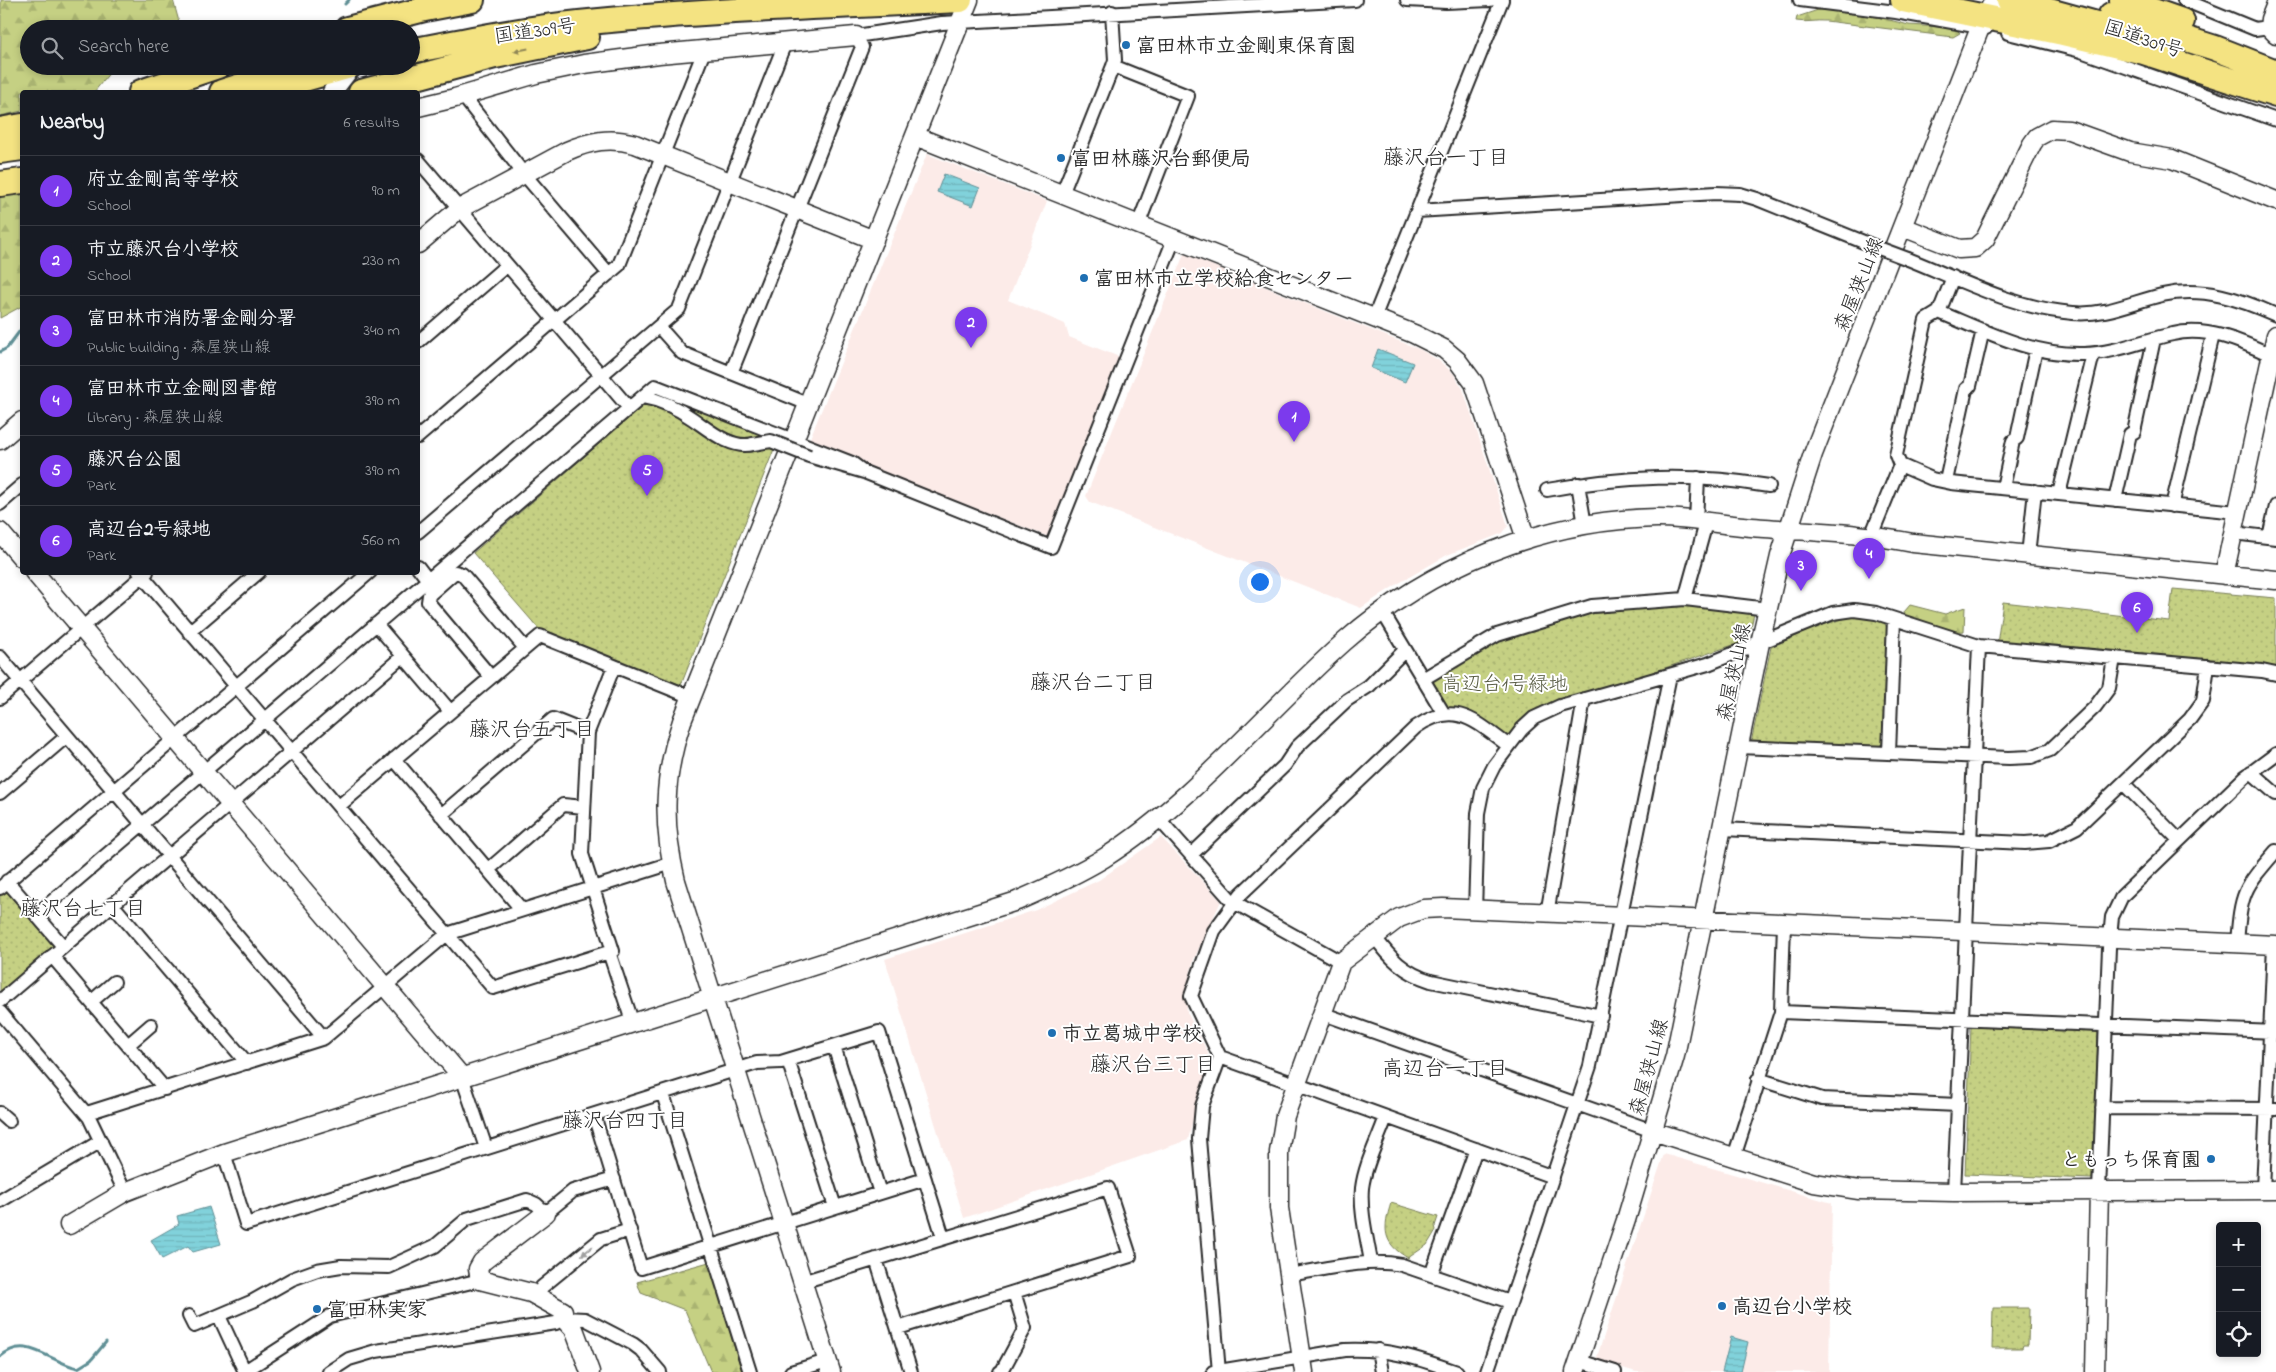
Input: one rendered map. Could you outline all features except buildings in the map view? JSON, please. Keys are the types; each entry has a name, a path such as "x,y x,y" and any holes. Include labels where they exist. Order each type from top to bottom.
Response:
{"highway":[{"path":"372,20 398,11 472,0"},
{"name":"国道309号","path":"420,36 516,19 591,9 730,0"},
{"path":"1903,0 1992,10 2144,52 2276,96"},
{"name":"国道309号","path":"2059,0 2160,30 2276,72"},
{"path":"2122,0 2167,14 2276,60"},
{"path":"368,90 495,56 566,41 812,8"},
{"name":"国道309号","path":"420,49 499,34 578,23 812,8 964,8"},
{"name":"国道309号","path":"1992,10 2146,38 2276,85"},
{"path":"147,90 191,75"},
{"path":"256,87 282,75"},
{"path":"236,90 310,75"},
{"path":"0,130 20,126"},
{"path":"0,151 20,148"},
{"path":"0,164 20,161"},
{"path":"0,184 20,181"}],"street":[{"path":"420,107 526,77 584,64 659,54 856,36 964,8 1112,12 1355,0"},
{"path":"1407,0 1446,2 1490,0"},
{"path":"1374,318 1502,0"},
{"path":"1800,0 1896,12 1992,10 2081,51 2276,120"},
{"path":"2184,0 2255,29 2273,30 2270,19 2276,4"},
{"path":"791,1372 829,1366 672,863 666,818 667,778 673,748 691,697 874,240 964,8"},
{"name":"森屋狭山線","path":"1577,1366 1653,1131 1675,1056 1760,643 1789,530 1816,447 1992,10"},
{"path":"1062,194 1114,66 1112,12"},
{"path":"731,373 862,47 856,36"},
{"path":"420,530 679,309 785,43"},
{"path":"420,435 619,265 704,51"},
{"path":"1114,66 1188,96 1138,225"},
{"path":"333,90 344,75"},
{"path":"463,96 524,174 609,274"},
{"path":"1903,227 1959,249 1975,248 1985,239 2032,144 2045,131 2061,128 2116,149 2186,163 2276,201"},
{"path":"915,136 1374,318 1444,349 1465,370 1476,390 1526,539"},
{"path":"420,242 459,209 584,143 605,139 622,140 874,240"},
{"path":"420,162 629,408"},
{"path":"1417,210 1688,194 1740,194 1757,199 2013,301 2050,310 2075,314 2119,309 2164,295 2191,293 2219,295 2242,300 2274,314"},
{"path":"644,397 670,406 694,419 709,432 738,444 746,446 771,441 809,456 864,472 1050,546 1174,239"},
{"path":"420,340 507,265"},
{"path":"1871,536 1900,465 1896,455 1926,320 1939,312 1953,277"},
{"path":"1939,312 2036,349 2062,353 2093,354 2127,348 2154,339 2188,332 2213,335 2247,344 2271,355"},
{"path":"659,327 682,352 808,404"},
{"path":"1946,482 1966,389 1970,386 1983,330"},
{"path":"2172,506 2213,335"},
{"path":"2224,575 2276,335"},
{"path":"2115,500 2130,434 2134,432 2154,339"},
{"path":"2003,488 2013,440 2017,438 2036,349"},
{"path":"2059,494 2093,354"},
{"path":"36,914 655,386 794,439 852,463 864,472"},
{"path":"0,440 20,423"},
{"path":"1900,465 1932,479 1946,482 2237,512"},
{"path":"1686,600 1701,522 1698,478"},
{"path":"1547,490 1610,479 1698,478 1769,486"},
{"path":"1578,484 1585,525"},
{"path":"0,504 20,487"},
{"path":"2028,555 2035,491"},
{"path":"2233,533 2272,537 2276,506"},
{"path":"69,1225 125,1192 224,1153 1017,901 1078,873 1106,856 1158,818 1344,643 1382,611 1448,570 1526,539 1585,525 1658,518 1871,536 1913,543 2276,580"},
{"path":"0,532 20,556"},
{"path":"420,570 428,580"},
{"path":"491,677 428,602 428,595 455,572 462,574 525,648"},
{"path":"37,575 462,1077 486,1148"},
{"path":"0,698 142,575"},
{"path":"144,575 189,632 493,988 613,951 582,854 588,733 614,666"},
{"path":"189,632 256,575"},
{"path":"63,946 36,914 4,885 367,575"},
{"path":"1423,679 1497,635 1592,606 1686,600 1768,609"},
{"path":"1382,611 1444,714"},
{"path":"1475,911 1480,799 1488,777 1509,746 1534,718 1546,711 1584,699 1708,664 1833,613 1865,611 1979,646 2262,671 2276,674"},
{"path":"1888,753 1894,619"},
{"path":"376,624 400,650 450,712"},
{"path":"339,806 540,636 691,697"},
{"path":"1954,1192 1979,646"},
{"path":"1191,855 1285,765 1304,740 1346,700 1369,686 1405,650"},
{"path":"0,1001 403,656"},
{"path":"0,657 324,1038"},
{"path":"1739,747 2031,758 2050,750 2104,698 2112,677 2114,658"},
{"path":"1722,830 2038,843 2059,838 2077,827 2198,709 2205,694 2208,666"},
{"path":"1486,1372 1590,1066 1670,675"},
{"path":"1547,914 1584,699"},
{"path":"1457,1372 1411,1356 1378,1350 1345,1350 1303,1364 1217,1371 1199,1139 1202,1106 1220,1058 1191,996 1214,931 1234,902 1416,727 1438,714 1460,715 1476,722 1509,746"},
{"path":"441,815 553,719 588,733"},
{"path":"0,793 67,736"},
{"path":"2095,1372 2102,1108 2110,937 2114,910 2122,896 2179,840 2251,772 2276,754"},
{"path":"394,759 522,910"},
{"path":"2251,772 2276,794"},
{"path":"2123,783 2179,840"},
{"path":"488,870 563,805 584,807"},
{"path":"1158,818 1234,902 1341,962"},
{"path":"2237,943 2244,893 2252,878 2276,851"},
{"path":"87,1114 324,1038 447,934 672,863"},
{"path":"112,904 246,1063"},
{"path":"1303,1364 1279,1208 1278,1172 1282,1134 1295,1084 1321,1013 1341,962 1399,918 1412,912 1433,908 2275,945 2270,1190 1954,1192 1835,1187 1814,1183 1653,1131 1321,1013"},
{"path":"1734,1157 1781,1012 1784,924"},
{"path":"1374,936 1390,958 1416,977 1601,1016"},
{"path":"609,952 633,1024"},
{"path":"52,956 165,1088"},
{"path":"91,1002 114,982"},
{"path":"0,1012 87,1114 125,1192"},
{"path":"1781,1012 1962,1021 2273,1032"},
{"path":"128,1045 152,1025"},
{"path":"224,1153 246,1224 736,1070 757,1064 788,1060 879,1032 943,1237"},
{"path":"834,1046 880,1193"},
{"path":"1220,1058 1553,1177"},
{"path":"788,1060 834,1207"},
{"path":"1758,1079 1822,1099 1958,1105"},
{"path":"663,1094 750,1372"},
{"path":"2102,1108 2271,1108"},
{"path":"594,1115 641,1268 925,1179"},
{"path":"1371,1262 1362,1205 1362,1190 1364,1178 1386,1117"},
{"path":"0,1201 101,1141"},
{"path":"1431,1274 1476,1149"},
{"path":"480,1280 478,1269 482,1262 573,1191 614,1179"},
{"path":"802,1282 943,1237 1108,1188 1130,1256 898,1328"},
{"path":"189,1316 194,1326 253,1301 287,1281 317,1270 341,1266 389,1267 435,1246 467,1219 513,1204 527,1200 536,1204 546,1213"},
{"path":"537,1296 542,1287 602,1239 630,1230"},
{"path":"876,1259 911,1372"},
{"path":"1289,1275 1371,1262 1402,1264 1510,1302"},
{"path":"218,1316 245,1372 330,1316 480,1280 537,1296 563,1311 564,1318 574,1329 590,1372"},
{"path":"1000,1372 1025,1328 1014,1292"},
{"path":"329,1372 349,1360 376,1351 556,1323 564,1318 584,1320 633,1344 641,1350 660,1372"},
{"path":"1378,1350 1382,1372"},
{"path":"1577,1366 1615,1372"}],"shaded area":[{"path":"927,154 1047,201 1008,300 1065,324 1069,337 1122,358 1049,537 808,443"},
{"path":"1184,254 1421,350 1438,360 1453,373 1463,389 1508,526 1503,533 1447,555 1361,608 1090,502 1086,496"},
{"name":"市立葛城中学校","path":"1161,837 1221,901 1194,959 1186,990 1187,1012 1208,1053 1210,1062 1199,1093 1188,1140 964,1218 885,959 1036,910 1099,880"},
{"name":"高辺台小学校","path":"1664,1154 1832,1203 1829,1372 1636,1372 1596,1360"}],"green space":[{"path":"1,0 173,0 179,20 20,20 20,75 108,75 96,90 20,90 20,111 0,116"},
{"path":"1818,10 1850,10 1909,25 1955,28 1960,33 1953,37 1826,21 1796,21 1797,17"},
{"path":"20,193 20,307 0,318 0,197"},
{"path":"658,393 778,439 681,685 539,629 473,553"},
{"path":"2173,589 2276,598 2276,669 1997,644 2003,602 2169,621"},
{"path":"1910,605 1945,614 1965,607 1964,631 1952,632 1907,618 1904,612"},
{"name":"高辺台1号緑地","path":"1692,606 1754,614 1748,640 1547,706 1519,724 1507,737 1473,713 1448,709 1431,682 1499,639 1581,615 1636,609"},
{"path":"1853,616 1883,621 1888,629 1882,743 1877,749 1751,743 1771,647 1819,626"},
{"path":"6,891 55,947 0,994 0,896"},
{"path":"1971,1027 2098,1032 2092,1179 1965,1174"},
{"path":"1391,1203 1438,1217 1435,1226 1436,1230 1427,1245 1408,1258 1393,1247 1387,1235 1387,1220"},
{"path":"709,1262 742,1372 711,1372 685,1310 641,1293 637,1282"},
{"path":"1993,1308 2029,1308 2028,1345 2023,1345 2022,1348 1992,1348"}],"water":[{"path":"944,174 980,188 973,206 937,192"},
{"path":"1378,349 1413,363 1405,382 1371,368"},
{"path":"209,1207 221,1244 193,1252 188,1246 162,1259 151,1240 179,1224 177,1216"},
{"path":"1731,1337 1748,1342 1741,1372 1722,1372"}],"waterway":[{"path":"345,4 349,0"},
{"path":"0,352 7,348 20,331"},
{"path":"0,1357 10,1350 28,1348 78,1368 91,1360 106,1342"}],"place":[{"name":"富田林市立金剛東保育園","path":"1126,45"},
{"name":"富田林藤沢台郵便局","path":"1061,158"},
{"name":"富田林市立学校給食センター","path":"1084,278"},
{"name":"市立藤沢台小学校","path":"971,348"},
{"name":"府立金剛高等学校","path":"1294,442"},
{"name":"藤沢台公園","path":"647,496"},
{"name":"富田林市立金剛図書館","path":"1869,579"},
{"name":"富田林市消防署金剛分署","path":"1801,591"},
{"name":"高辺台2号緑地","path":"2137,633"},
{"name":"市立葛城中学校","path":"1052,1033"},
{"name":"ともっち保育園","path":"2211,1159"},
{"name":"高辺台小学校","path":"1722,1306"},
{"name":"富田林実家","path":"317,1309"}],"district":[{"name":"藤沢台一丁目","path":"1446,157"},
{"name":"藤沢台二丁目","path":"1093,682"},
{"name":"藤沢台五丁目","path":"532,729"},
{"name":"藤沢台七丁目","path":"83,908"},
{"name":"藤沢台三丁目","path":"1153,1064"},
{"name":"高辺台一丁目","path":"1445,1068"},
{"name":"藤沢台四丁目","path":"625,1120"}]}
